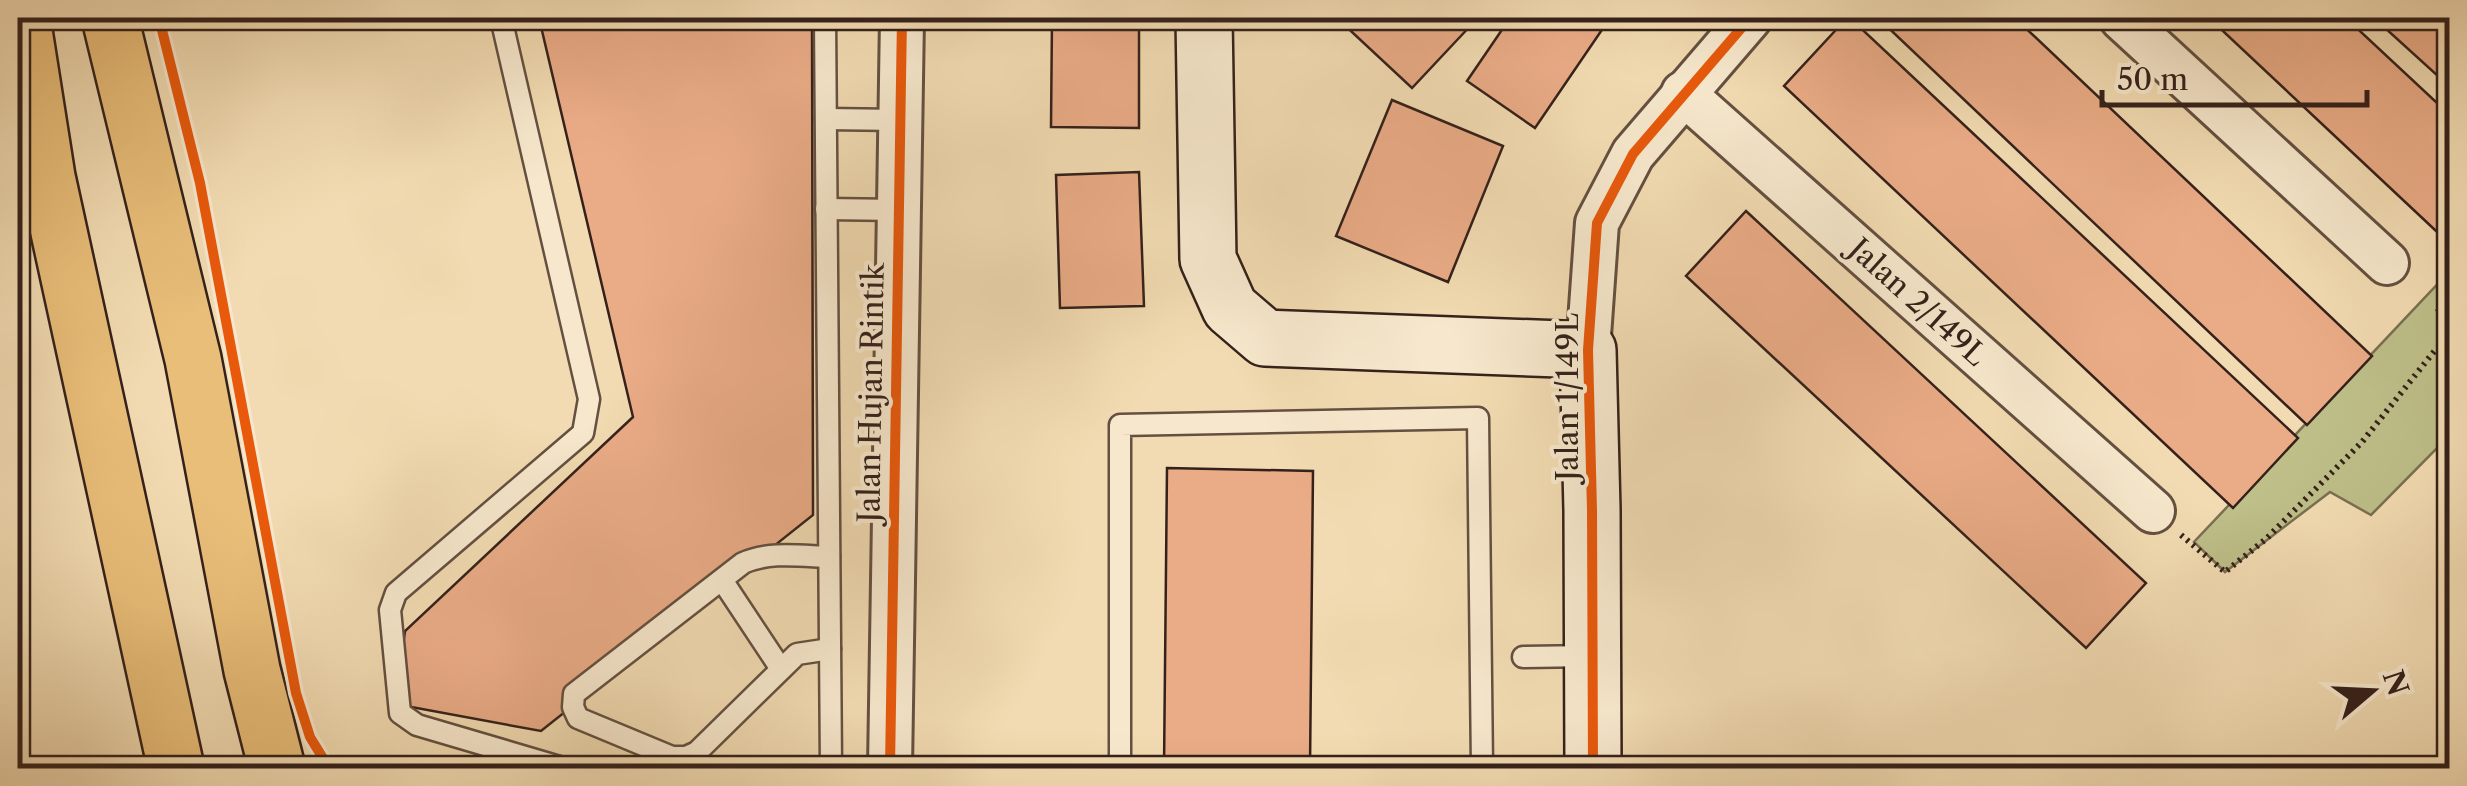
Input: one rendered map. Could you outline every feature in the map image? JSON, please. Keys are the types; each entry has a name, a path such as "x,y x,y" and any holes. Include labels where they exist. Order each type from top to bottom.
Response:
{"highway":[{"path":"22,18 47,177 176,768"},
{"path":"110,18 193,360 252,670 278,768"}],"street":[{"name":"Jalan Hujan Rintik","path":"890,768 902,18"},
{"path":"1204,18 1208,259 1230,308 1265,338 1588,350"},
{"name":"Jalan 1/149L","path":"1593,768 1588,350 1597,223 1633,154 1750,18"},
{"path":"2121,18 2386,263"},
{"name":"Jalan 2/149L","path":"1683,93 2153,512"}],"lane":[{"path":"501,18 589,399 584,432 396,593 390,610 400,713 416,725 564,768"},
{"path":"825,18 832,768"},
{"path":"826,118 900,120"},
{"path":"826,209 899,210"},
{"path":"1120,768 1120,426 1478,418 1482,768"},
{"path":"830,556 756,557 743,564 574,694 574,707 578,718 672,757 686,757 697,752 797,654 830,649"},
{"path":"722,580 781,670"},
{"path":"1523,657 1592,656"}],"path":[{"path":"2437,308 2450,320"},
{"path":"2153,512 2225,572 2266,539 2362,442 2450,337"}],"green space":[{"path":"2449,272 2449,436 2371,515 2330,492 2225,572 2194,542"}],"building":[{"path":"539,18 812,18 813,515 541,731 395,704 405,631 633,417"},
{"path":"1052,18 1139,18 1139,128 1051,127"},
{"path":"1341,18 1469,18 1474,22 1412,88"},
{"path":"1510,18 1610,18 1535,128 1467,81"},
{"path":"1847,18 2298,438 2233,508 1784,86"},
{"path":"1878,18 2015,18 2372,356 2307,425"},
{"path":"2209,18 2346,18 2450,115 2450,244"},
{"path":"2374,18 2450,18 2450,87"},
{"path":"1392,100 1503,146 1448,282 1336,236"},
{"path":"1139,172 1144,306 1060,308 1056,175"},
{"path":"1746,211 2146,583 2086,648 1686,276"},
{"path":"1167,468 1313,471 1310,768 1164,768"}],"cycle path":[{"path":"159,18 200,183 296,693 310,737 329,768"},
{"path":"890,768 902,18"},
{"path":"1593,768 1588,350 1597,223 1633,154 1750,18"}]}
